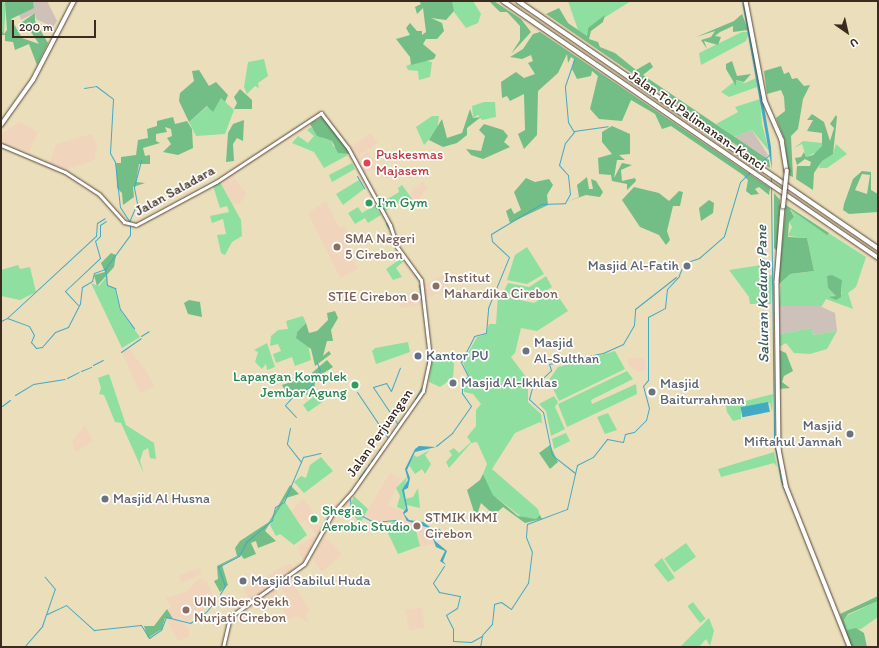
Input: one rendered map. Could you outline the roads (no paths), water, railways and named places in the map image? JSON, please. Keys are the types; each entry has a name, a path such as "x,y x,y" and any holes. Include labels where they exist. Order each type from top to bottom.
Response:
{"highway":[{"name":"Jalan Tol Palimanan–Kanci","path":"504,1 878,258"},
{"name":"Jalan Tol Palimanan–Kanci","path":"518,1 878,248"}],"main road":[{"path":"1,124 33,80 74,1"},
{"path":"746,1 765,101 782,140 787,171 776,282 779,449 786,486 850,647"}],"street":[{"name":"Jalan Saladara","path":"1,145 65,172 99,194 125,223 131,225 140,224 216,182 292,135 318,114"},
{"name":"Jalan Perjuangan","path":"223,647 230,617 289,578 308,559 332,514 352,492 411,411 430,369 428,322 420,280 397,247 390,225 348,148 326,116 318,114"}],"water":[{"path":"742,1 748,15 771,147 772,169"},
{"path":"768,402 770,412 742,417 741,407"},
{"path":"419,446 436,447 415,452 407,470 410,478 408,488 404,490 408,511 404,514 409,520 423,522 430,527 435,541 447,551 443,561 446,565 440,561 445,551 436,547 429,528 407,521 403,513 406,508 402,490 408,480 405,469 415,449"}],"waterway":[{"path":"436,446 452,433 471,406 462,393 462,382 468,376 461,362 474,336 486,333 488,308 509,257 492,241 491,234 541,204 565,203 570,194 568,175 559,165 565,143 574,132 568,122 565,86 574,60"},
{"path":"84,88 96,86 113,99 110,153 115,162 120,207 129,221"},
{"path":"574,131 608,126"},
{"path":"760,163 770,154"},
{"path":"129,222 137,203 134,187 141,160"},
{"path":"679,275 684,263 699,258 724,236 740,182 749,173"},
{"path":"357,176 364,188"},
{"name":"Saluran Kedung Pane","path":"771,177 771,184"},
{"name":"Saluran Kedung Pane","path":"771,187 774,441 781,481 800,527"},
{"path":"7,318 96,236 97,223 105,218"},
{"path":"78,305 65,291 100,258 95,241 100,236 100,225 106,221"},
{"path":"386,223 388,228"},
{"path":"1,321 7,318 29,326 34,335 31,342 36,348 42,347 55,332 68,327 80,303 82,287 92,281 94,273 105,269 130,235 130,225"},
{"path":"105,268 107,285 115,288 120,309 134,328"},
{"path":"415,274 417,278"},
{"path":"482,635 492,624 494,604 501,602 511,609 528,583 532,552 526,537 527,524 567,509 577,465 593,457 607,439 623,442 625,434 634,432 646,420 649,408 643,386 648,380 648,317 665,308 667,289 679,276"},
{"path":"575,473 552,455 543,412 529,399 532,388 551,370 549,364 603,353 623,344 634,325 635,309 676,277"},
{"path":"419,285 422,302"},
{"path":"141,336 149,331"},
{"path":"121,352 141,338"},
{"path":"427,349 427,365"},
{"path":"93,365 103,360"},
{"path":"296,417 285,405 293,396 310,387 320,370 317,363"},
{"path":"81,371 91,367"},
{"path":"397,423 373,387 386,383 391,391 400,368"},
{"path":"67,378 79,372"},
{"path":"15,395 33,384 65,379"},
{"path":"415,399 421,388"},
{"path":"357,392 388,438"},
{"path":"2,406 10,400"},
{"path":"290,428 287,444 301,462"},
{"path":"377,454 380,449"},
{"path":"220,594 225,586 218,567 239,556 246,542 272,520 275,507 284,502 303,457 321,453"},
{"path":"371,461 375,457"},
{"path":"359,478 366,468"},
{"path":"350,499 351,510 374,522 396,520"},
{"path":"433,532 439,529"},
{"path":"440,530 449,534"},
{"path":"444,566 433,583 439,592 460,596 457,608 446,615 453,629 453,641 471,642 482,636 480,647"},
{"path":"24,647 42,626 55,589 45,577"},
{"path":"47,614 66,605 94,630 141,625 149,638 161,630 166,617 190,623 206,612 215,601"}],"place":[{"name":"Puskesmas Majasem","path":"367,163"},
{"name":"I'm Gym","path":"369,203"},
{"name":"SMA Negeri 5 Cirebon","path":"337,247"},
{"name":"Masjid Al-Fatih","path":"687,266"},
{"name":"Institut Mahardika Cirebon","path":"436,286"},
{"name":"STIE Cirebon","path":"415,297"},
{"name":"Masjid Al-Sulthan","path":"526,351"},
{"name":"Kantor PU","path":"418,356"},
{"name":"Masjid Al-Ikhlas","path":"453,383"},
{"name":"Lapangan Komplek Jembar Agung","path":"355,385"},
{"name":"Masjid Baiturrahman","path":"652,392"},
{"name":"Masjid Miftahul Jannah","path":"850,434"},
{"name":"Masjid Al Husna","path":"105,499"},
{"name":"Shegia Aerobic Studio","path":"314,519"},
{"name":"STMIK IKMI Cirebon","path":"417,526"},
{"name":"Masjid Sabilul Huda","path":"243,581"},
{"name":"UIN Siber Syekh Nurjati Cirebon","path":"186,610"}]}
